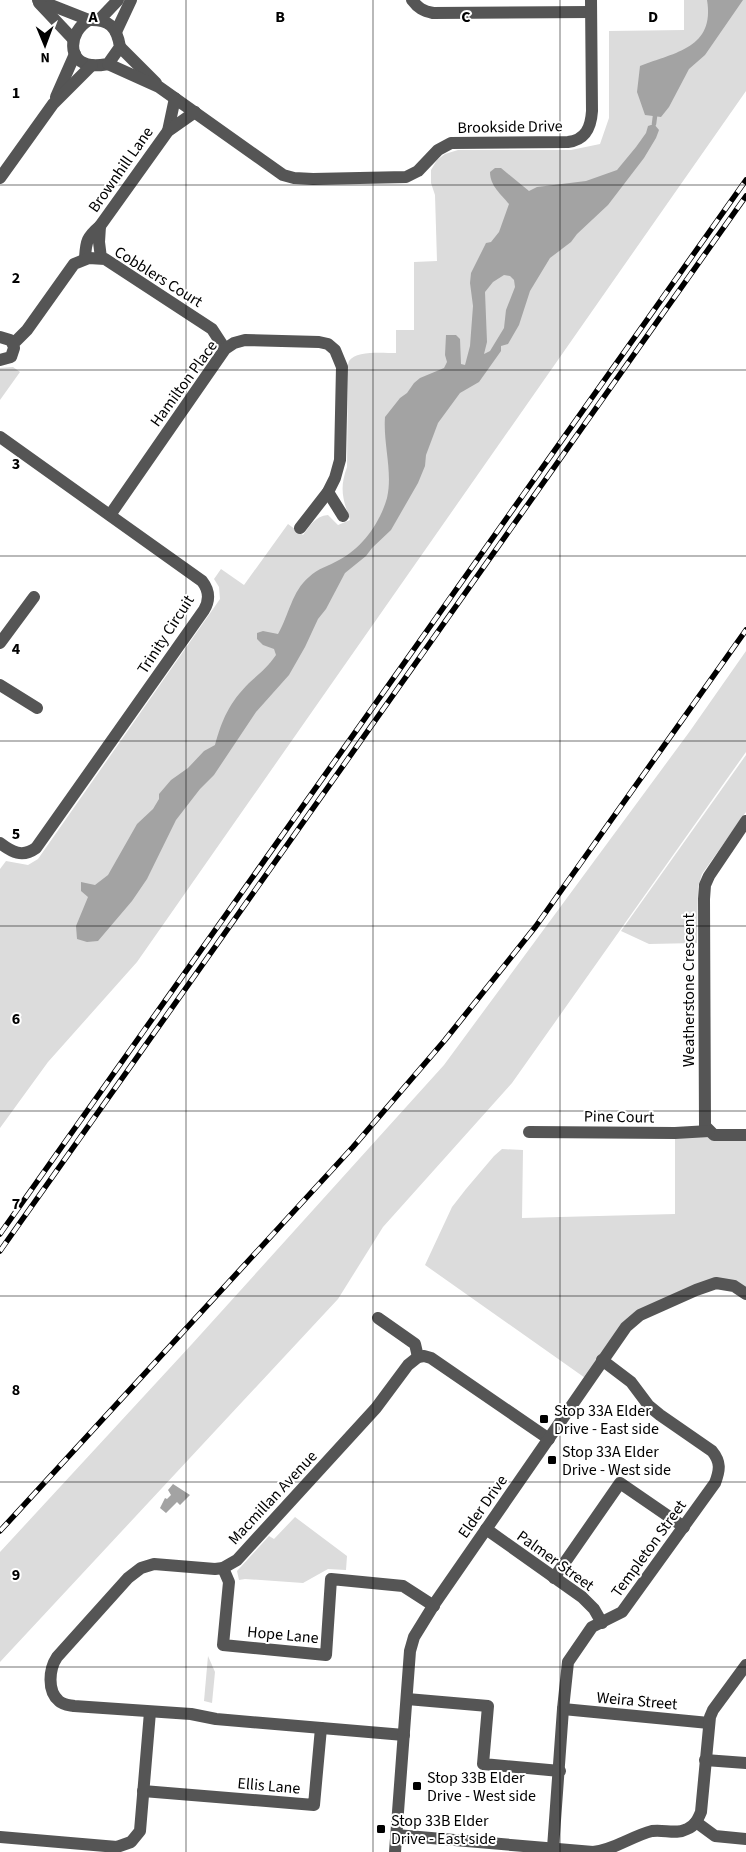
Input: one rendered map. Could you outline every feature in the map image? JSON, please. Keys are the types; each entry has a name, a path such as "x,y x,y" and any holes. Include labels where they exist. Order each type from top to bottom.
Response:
{"street":[{"path":"37,0 66,13 94,20 105,21 116,32 120,47 108,64 92,66 79,59 75,54 73,39 78,28 94,20 118,0"},
{"path":"37,0 73,39"},
{"path":"116,32 131,0"},
{"path":"412,0 418,7 432,13 591,6"},
{"name":"Brookside Drive","path":"108,64 159,87 283,175 294,178 406,177 418,171 438,150 451,143 573,142 585,135 591,124 591,6"},
{"name":"Brookside Drive","path":"120,47 159,87"},
{"path":"0,178 52,104 75,54"},
{"path":"52,104 92,66"},
{"name":"Brownhill Lane","path":"168,131 175,98"},
{"name":"Brownhill Lane","path":"85,258 89,236 100,226 168,131 195,112"},
{"name":"Brownhill Lane","path":"100,226 101,258"},
{"path":"13,344 27,330 74,264 85,258"},
{"name":"Cobblers Court","path":"85,258 101,258 212,329 225,349"},
{"path":"0,337 10,340 14,348 11,357 0,360"},
{"name":"Hamilton Place","path":"110,515 225,349 234,343 245,340 319,342 328,344 336,350 342,367 340,460 335,478 328,492 300,528"},
{"name":"Trinity Circuit","path":"0,437 202,580 208,594 207,606 36,848 22,854 17,854 1,846"},
{"path":"328,492 343,516"},
{"path":"0,643 34,597"},
{"path":"0,685 38,708"},
{"name":"Weatherstone Crescent","path":"708,1131 705,1126 705,885 746,821"},
{"path":"708,1131 714,1135 746,1135"},
{"name":"Pine Court","path":"529,1132 676,1133 708,1131"},
{"name":"Elder Drive","path":"395,1852 410,1651 414,1637 486,1529 626,1327 640,1315 667,1302 716,1283 734,1286 746,1294"},
{"path":"378,1318 415,1344 418,1357 431,1358 549,1439"},
{"name":"Macmillan Avenue","path":"223,1568 243,1553 376,1408 408,1364 418,1357"},
{"name":"Templeton Street","path":"553,1848 568,1662 592,1627 622,1612 715,1483 720,1466 712,1451 649,1406 631,1382 602,1360"},
{"path":"554,1578 620,1483 684,1527"},
{"name":"Palmer Street","path":"486,1529 582,1597 594,1609 602,1623"},
{"path":"223,1568 154,1564 141,1568 128,1578 53,1662 52,1691 58,1700 64,1704 74,1706 191,1714 216,1719 404,1735"},
{"name":"Hope Lane","path":"223,1568 228,1582 223,1646 326,1655 332,1579 403,1586 434,1606"},
{"path":"396,1835 599,1851 652,1831 685,1831 696,1822 701,1812 709,1723 713,1710 746,1665"},
{"path":"407,1699 488,1706 484,1764 560,1771"},
{"name":"Weira Street","path":"563,1709 709,1723"},
{"path":"0,1837 117,1847 135,1839 140,1831 150,1712"},
{"name":"Ellis Lane","path":"144,1791 314,1805 321,1728"},
{"path":"705,1760 746,1763"},
{"path":"696,1822 715,1836 746,1839"}],"shaded area":[{"path":"684,0 746,0 746,91 137,962 48,1062 0,1128 0,869 6,861 28,865 38,859 220,599 219,587 214,579 221,569 244,585 288,524 303,535 313,522 323,516 328,515 338,525 350,520 344,500 343,488 347,467 348,363 353,357 358,355 396,353 396,330 414,330 414,262 437,261 435,195 431,183 431,170 437,160 445,154 458,150 571,150 600,144 609,118 609,31 684,30"},
{"path":"707,0 743,0 705,55 689,69 669,107 661,117 645,115 637,92 640,66 679,52 699,38 705,29 708,16"},
{"path":"654,124 659,130 644,158 608,205 571,242 550,258 530,291 519,325 508,344 501,346 501,351 479,382 460,393 438,423 418,483 391,530 366,556 345,573 326,609 318,619 289,675 256,712 214,775 200,789 176,820 147,879 132,901 98,941 87,942 77,939 76,926 88,897 81,891 81,882 95,885 108,875 137,824 153,809 159,799 159,794 171,780 188,768 204,751 215,745 220,728 231,705 242,690 276,655 274,649 263,645 257,639 257,633 263,631 278,634 303,583 316,571 339,560 355,549 369,534 380,517 389,488 385,417 400,398 420,378 444,368 447,362 445,355 446,335 456,335 460,339 461,364 465,365 470,346 473,306 470,283 471,273 486,243 491,242 499,232 509,204 494,186 490,172 495,168 501,168 529,191 537,187 586,181 617,170 646,133 648,126","holes":["504,275 510,276 514,280 515,287 506,310 504,328 490,351 484,354 487,342 485,292 493,282"]},
{"path":"13,367 20,372 0,400 0,368"},
{"path":"746,651 746,752 512,1083 383,1227 338,1299 0,1662 0,1552 192,1344 444,1065 690,731"},
{"path":"746,755 746,812 702,874 698,887 697,943 649,944 621,931"},
{"path":"675,1133 746,1135 746,1294 716,1283 641,1315 588,1380 425,1265 452,1207 502,1149 523,1150 522,1218 675,1214"},
{"path":"173,1484 190,1495 180,1505 177,1502 166,1513 160,1508 165,1498 167,1499 171,1495 168,1490"},
{"path":"295,1517 347,1556 346,1570 328,1569 303,1583 239,1580 237,1571 269,1536 274,1539"},
{"path":"208,1656 215,1672 212,1703 204,1701"}],"waterway":[{"path":"654,124 655,116"}],"railway":[{"path":"0,1234 746,180"},
{"path":"0,1251 746,196"},
{"path":"0,1531 353,1147 445,1040 536,926 746,630"}],"place":[{"name":"Stop 33A Elder Drive - East side","path":"544,1419"},
{"name":"Stop 33A Elder Drive - West side","path":"552,1460"},
{"name":"Stop 33B Elder Drive - West side","path":"417,1786"},
{"name":"Stop 33B Elder Drive - East side","path":"381,1829"}]}
